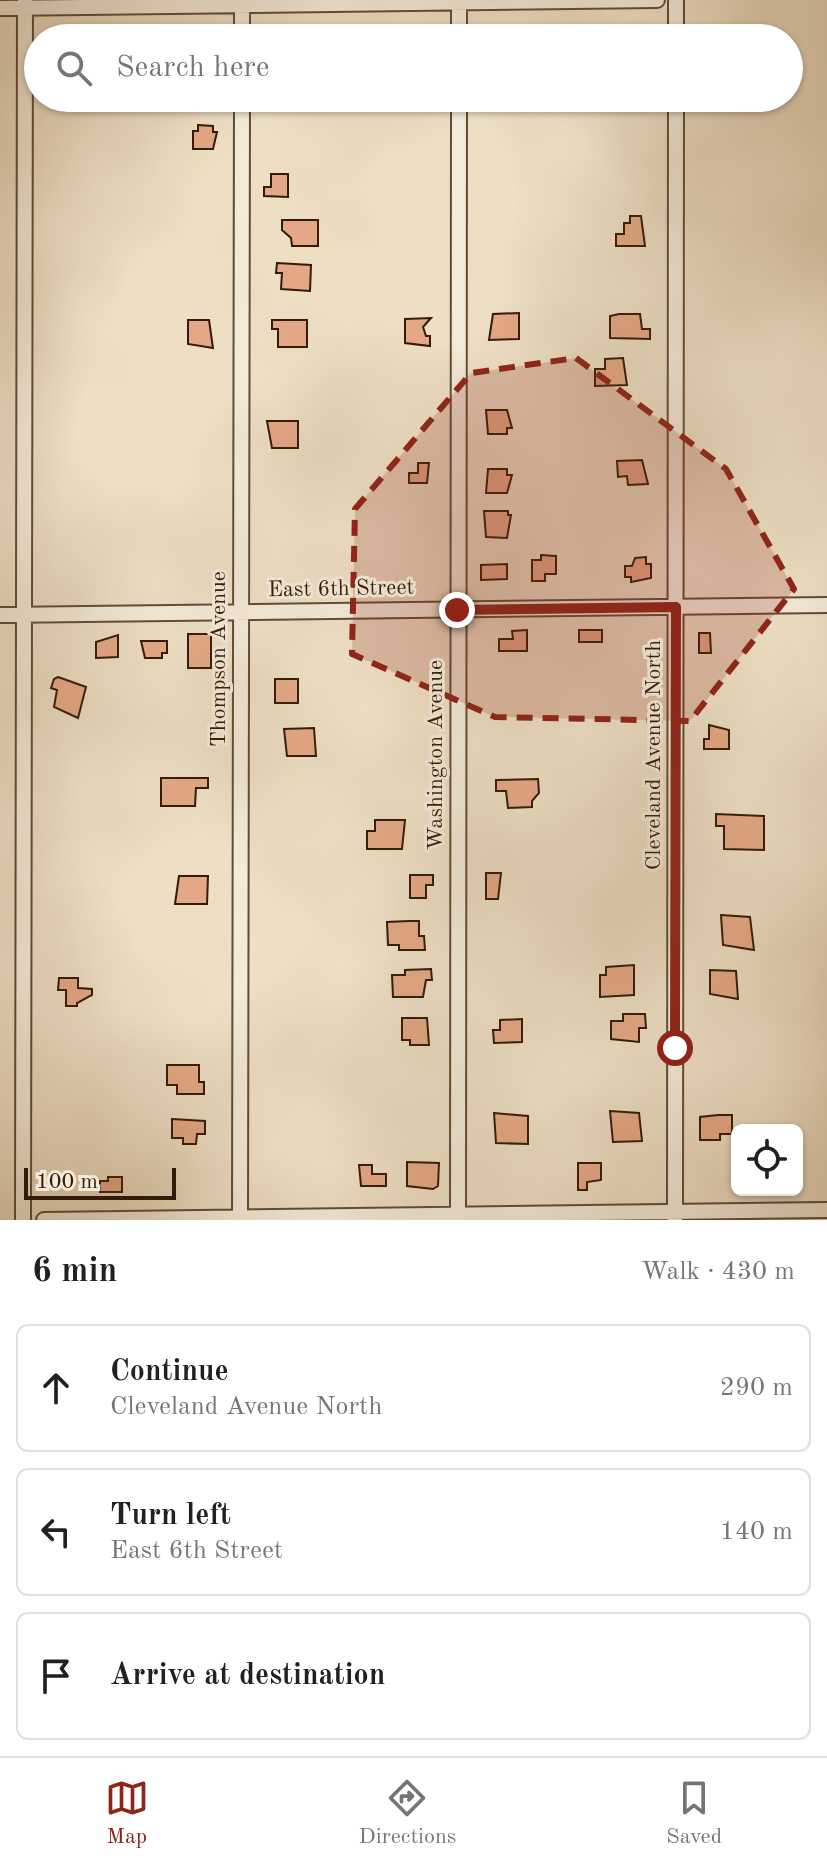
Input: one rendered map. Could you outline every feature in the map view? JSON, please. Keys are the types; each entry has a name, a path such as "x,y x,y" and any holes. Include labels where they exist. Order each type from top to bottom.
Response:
{"street":[{"path":"0,8 25,4 657,0"},
{"path":"676,0 676,24"},
{"path":"459,1 459,24"},
{"path":"242,3 242,24"},
{"path":"25,4 25,24"},
{"path":"23,1220 25,112"},
{"name":"Thompson Avenue","path":"240,1219 242,112"},
{"name":"Washington Avenue","path":"458,1217 459,112"},
{"name":"Cleveland Avenue North","path":"675,1216 676,112"},
{"name":"East 6th Street","path":"0,615 827,605"},
{"path":"44,1220 675,1216 827,1210"}],"highlighted area":[{"path":"576,358 726,469 794,589 690,721 495,717 352,654 355,509 471,373"}],"building":[{"path":"198,125 213,126 213,132 217,132 213,149 193,149 193,131 198,131"},
{"path":"271,174 288,174 288,197 264,196 264,187 271,187"},
{"path":"630,216 641,216 645,246 616,246 616,234 624,234 624,223 630,223"},
{"path":"282,220 318,220 318,246 292,246 291,238 282,230"},
{"path":"277,263 311,265 310,291 281,289 282,273 276,273"},
{"path":"519,313 519,339 489,340 493,314"},
{"path":"640,314 642,329 650,329 650,339 610,338 610,316"},
{"path":"431,318 423,327 426,336 430,336 430,346 405,343 405,319"},
{"path":"188,320 209,320 213,348 188,344"},
{"path":"272,320 307,320 307,347 278,347 278,329 272,329"},
{"path":"623,358 627,385 595,386 595,369 605,369 605,359"},
{"path":"486,410 507,410 512,428 507,428 507,434 488,434"},
{"path":"267,421 298,421 298,448 272,448"},
{"path":"642,460 648,484 628,485 627,476 618,477 617,461"},
{"path":"418,463 429,463 427,483 409,483 409,473 418,473"},
{"path":"488,469 507,469 507,475 512,475 507,493 486,493"},
{"path":"484,511 508,511 511,515 507,538 486,537"},
{"path":"541,555 556,556 556,574 545,574 545,581 532,581 532,560 541,560"},
{"path":"646,557 646,564 651,564 651,578 631,582 631,577 625,577 625,566 632,566 635,558"},
{"path":"507,564 507,579 481,580 481,565"},
{"path":"527,630 527,651 499,651 499,639 513,639 512,631"},
{"path":"579,630 602,630 602,642 579,642"},
{"path":"699,633 710,633 711,653 699,653"},
{"path":"188,634 211,634 211,668 188,668"},
{"path":"118,635 118,657 96,658 96,642"},
{"path":"141,641 167,641 167,653 162,653 162,658 145,658"},
{"path":"58,677 86,687 78,718 54,707 57,690 51,688"},
{"path":"275,679 298,679 298,703 275,703"},
{"path":"709,725 729,730 729,749 704,749 704,739 709,739"},
{"path":"314,728 316,756 287,756 284,729"},
{"path":"161,778 208,778 208,788 196,788 195,806 161,806"},
{"path":"538,779 539,793 532,801 532,807 508,808 506,791 496,791 496,780"},
{"path":"716,814 764,816 764,850 724,849 724,826 716,826"},
{"path":"375,820 405,820 402,849 367,849 367,831 375,831"},
{"path":"486,873 501,873 498,899 486,899"},
{"path":"410,875 433,875 433,885 426,885 426,898 410,898"},
{"path":"179,876 208,876 207,904 175,904"},
{"path":"721,915 750,917 754,950 723,945"},
{"path":"419,921 419,936 424,936 425,950 399,950 399,945 388,945 387,922"},
{"path":"634,965 634,995 600,997 600,975 606,975 606,967"},
{"path":"431,969 432,980 426,980 423,997 393,997 392,975 405,975 405,970"},
{"path":"710,970 736,971 738,999 710,994"},
{"path":"59,978 78,978 78,988 92,989 92,995 77,1003 77,1006 66,1006 66,990 58,990"},
{"path":"623,1014 645,1014 646,1028 639,1028 639,1042 611,1039 611,1021 623,1021"},
{"path":"402,1018 427,1018 429,1045 410,1045 410,1040 402,1040"},
{"path":"522,1019 522,1042 494,1043 493,1030 500,1030 500,1020"},
{"path":"167,1065 199,1065 199,1082 204,1082 204,1094 177,1094 177,1085 167,1085"},
{"path":"610,1111 639,1113 642,1141 613,1142"},
{"path":"494,1113 528,1116 528,1144 496,1143"},
{"path":"732,1115 731,1134 720,1134 720,1140 700,1140 700,1117"},
{"path":"172,1119 205,1121 205,1134 197,1134 196,1144 183,1144 183,1138 172,1138"},
{"path":"407,1162 439,1163 438,1186 433,1189 407,1186"},
{"path":"578,1163 601,1163 601,1180 587,1182 587,1190 578,1190"},
{"path":"359,1165 372,1165 372,1174 386,1174 386,1186 361,1186"},
{"path":"108,1177 122,1177 122,1192 100,1192 100,1181 108,1181"}],"route":[{"path":"457,610 676,607 675,1048"}]}
